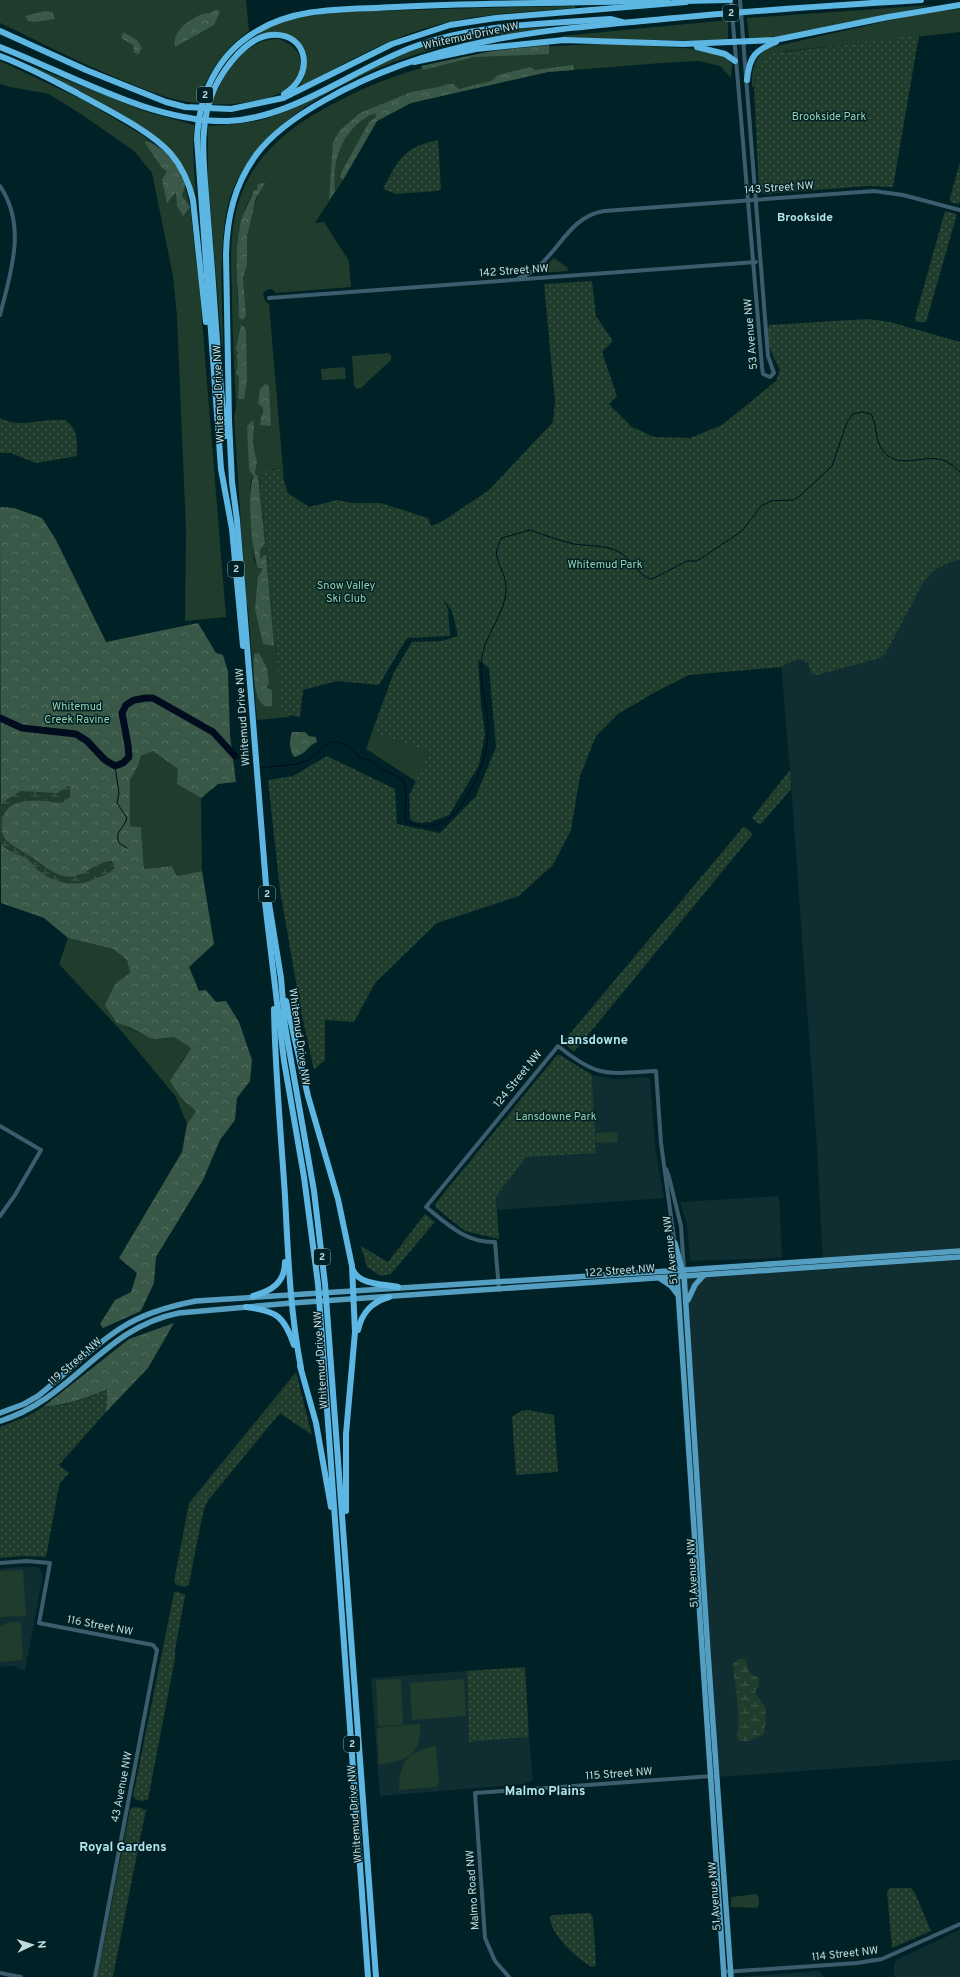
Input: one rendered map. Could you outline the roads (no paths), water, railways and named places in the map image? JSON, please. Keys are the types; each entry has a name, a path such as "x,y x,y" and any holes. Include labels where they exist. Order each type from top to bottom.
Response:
{"highway":[{"path":"443,5 490,0"},
{"name":"Whitemud Drive NW","path":"247,669 232,529 221,469 197,139 198,122 206,89 218,68 229,52 244,39 264,27 282,19 317,11 443,5 667,0"},
{"name":"2","path":"676,0 686,2 730,0"},
{"name":"Whitemud Drive NW","path":"368,1977 318,1284 304,1177 284,1062 266,920 237,520 232,482 226,254 228,221 240,182 262,148 288,124 336,93 391,67 442,50 481,42 624,22 921,0"},
{"path":"0,31 137,91 166,102 185,106 231,110 298,92 392,44 450,25 496,18 686,2"},
{"path":"391,67 476,49 564,40 684,44 734,43 784,39 888,17 960,5"},
{"path":"0,47 141,106 185,118 218,120 250,118 282,109 386,57 442,38 502,27 610,19 624,22"},
{"path":"232,482 219,361 204,170 204,131 209,104 218,81 228,65 255,41 271,35 292,40 302,52 304,64 302,76 296,85 288,92 272,100"},
{"path":"747,80 750,62 758,51 784,39"},
{"path":"684,44 714,50 730,56 735,61"},
{"path":"0,56 55,82 124,120 162,145 178,163 189,185 193,200 206,323 213,367"},
{"name":"Whitemud Drive NW","path":"258,810 266,885 281,978 285,1026 314,1191 322,1254 376,1977"},
{"path":"274,975 274,1057 291,1294 301,1368"},
{"path":"281,978 308,1096 338,1199 352,1266 355,1343 346,1434 344,1538"},
{"path":"253,1296 271,1290 278,1284 283,1276 285,1265 286,1226"},
{"path":"352,1266 356,1275 361,1279 398,1288"},
{"path":"355,1343 361,1320 365,1312 377,1302 389,1297"},
{"path":"246,1307 276,1314 284,1322 301,1368 316,1423 337,1540"}],"main road":[{"path":"675,1243 688,1324"},
{"name":"122 Street NW","path":"342,1290 681,1274 960,1250"},
{"name":"122 Street NW","path":"305,1303 659,1278 681,1274 704,1275 960,1257"},
{"name":"51 Avenue NW","path":"681,1274 678,1296 724,1974"},
{"name":"51 Avenue NW","path":"681,1274 688,1324 730,1974"},
{"path":"686,1306 691,1290 704,1275"},
{"path":"659,1278 671,1286 678,1296"},
{"name":"119 Street NW","path":"0,1413 24,1404 38,1396 104,1340 121,1328 138,1318 160,1310 196,1301 342,1290"},
{"name":"119 Street NW","path":"0,1421 27,1411 43,1402 120,1338 161,1317 196,1311 305,1303"}],"street":[{"name":"53 Avenue NW","path":"730,0 749,200 762,372 765,376 770,377 774,373 768,356 740,0"},
{"path":"0,186 8,201 12,213 16,238 15,254 0,314"},
{"name":"143 Street NW","path":"511,280 525,276 537,269 574,226 597,212 874,191 902,195 960,210"},
{"name":"142 Street NW","path":"269,298 760,261"},
{"name":"124 Street NW","path":"498,1282 495,1242 479,1240 461,1234 426,1207 558,1046 581,1064 602,1072 619,1073 656,1071"},
{"name":"51 Avenue NW","path":"656,1071 661,1143 666,1169 675,1243"},
{"path":"0,1126 41,1150 15,1196 0,1216"},
{"name":"51 Avenue NW","path":"666,1169 681,1226 681,1274"},
{"path":"498,1282 499,1290"},
{"path":"160,1310 161,1317"},
{"name":"116 Street NW","path":"0,1563 27,1561 50,1563 39,1622 153,1645 156,1648"},
{"name":"43 Avenue NW","path":"94,1977 157,1655 156,1648"},
{"name":"115 Street NW","path":"475,1793 711,1776 717,1777"},
{"name":"Malmo Road NW","path":"475,1793 485,1938 494,1960 509,1977"},
{"name":"114 Street NW","path":"724,1974 857,1963 882,1959 960,1924"},
{"path":"0,1973 21,1977"}],"waterway":[{"path":"259,768 298,764 308,760 331,742 338,742 350,747 360,758 370,760 382,770 403,780 406,788 405,820 409,823 420,826 430,826 441,823 460,808 480,771 486,751 488,727 481,667 484,649 503,606 505,597 505,581 497,558 498,546 502,538 530,530 574,544 612,549 623,554 643,575 652,579 687,561 697,561 742,531 761,506 771,501 793,500 801,495 832,466 847,422 853,414 862,412 871,414 875,423 877,438 881,448 890,457 904,461 927,459 942,460 950,463 960,472"},
{"path":"0,718 22,728 76,734 87,741 105,760 115,766 123,763 129,757 122,713 126,705 134,700 153,698 213,732 235,756"},
{"path":"235,756 254,766"},
{"path":"115,766 119,793 117,803 127,818 119,833 118,839 119,843 127,848"}],"district":[{"name":"Brookside","path":"805,218"},
{"name":"Lansdowne","path":"594,1041"},
{"name":"Malmo Plains","path":"545,1792"},
{"name":"Royal Gardens","path":"123,1848"}],"park label":[{"name":"Brookside Park","path":"829,117"},
{"name":"Whitemud Park","path":"605,565"},
{"name":"Snow Valley Ski Club","path":"346,592"},
{"name":"Whitemud Creek Ravine","path":"77,713"},
{"name":"Lansdowne Park","path":"556,1117"}]}
